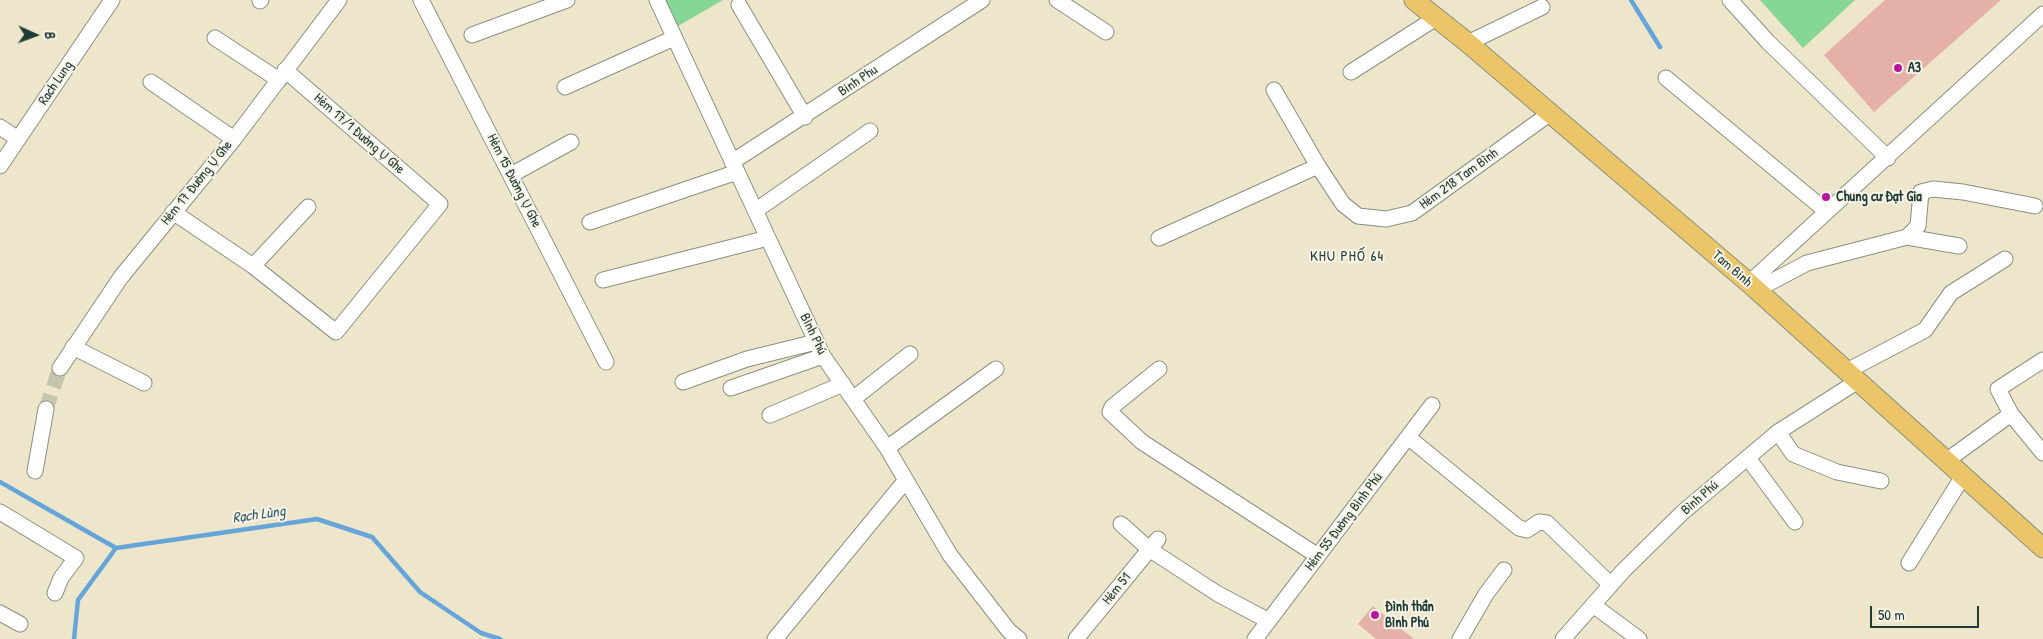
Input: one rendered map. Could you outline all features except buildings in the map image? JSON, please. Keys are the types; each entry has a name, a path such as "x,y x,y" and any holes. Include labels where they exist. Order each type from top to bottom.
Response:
{"main road":[{"name":"Tam Binh","path":"1414,0 1468,43 1752,286 2043,548"}],"street":[{"name":"Rach Lung","path":"0,166 112,0"},
{"name":"Hẻm 17 Đường Ụ Ghe","path":"60,368 122,278 234,138 339,0"},
{"name":"Hẻm 15 Đường Ụ Ghe","path":"421,0 606,362"},
{"path":"472,35 567,0"},
{"name":"Bình Phú","path":"657,0 819,349 887,448 950,555 1009,631 1019,639"},
{"name":"Binh Phu","path":"590,222 735,167 922,37 982,0"},
{"path":"1057,0 1106,32"},
{"path":"1730,0 1775,49 1888,158"},
{"path":"739,5 805,117"},
{"path":"1468,43 1542,7"},
{"path":"1752,286 1826,211 1888,158 2043,14"},
{"path":"1351,72 1436,18"},
{"name":"Hẻm 17/1 Đường Ụ Ghe","path":"215,38 282,75 434,197 440,204 336,332 253,266"},
{"path":"565,87 674,38"},
{"path":"1666,78 1826,211"},
{"path":"151,82 234,138"},
{"name":"Hẻm 218 Tam Bình","path":"1274,90 1318,166 1343,204 1358,216 1386,219 1412,213 1549,114"},
{"path":"0,127 18,139"},
{"path":"755,211 870,131"},
{"path":"510,175 571,142"},
{"path":"1159,238 1318,166"},
{"path":"1906,237 1918,226 1921,192 1933,189 1963,192 2035,206"},
{"path":"173,212 253,266 308,207"},
{"path":"1752,286 1807,263 1906,237 1959,246"},
{"path":"603,280 768,238"},
{"name":"Bình Phú","path":"1563,639 1611,585 1683,512 1778,432 1852,376 1925,330 1951,293 2004,259"},
{"path":"73,347 144,383"},
{"path":"683,382 747,359 819,349"},
{"path":"731,388 819,349"},
{"path":"852,398 910,354"},
{"path":"2043,360 1998,390 2011,414 2043,454"},
{"path":"887,448 996,369"},
{"path":"1159,369 1112,407 1110,412 1142,442 1318,556"},
{"path":"770,415 843,384"},
{"name":"Hẻm 55 Đường Bình Phú","path":"1255,639 1432,405"},
{"path":"35,471 46,409"},
{"path":"1946,461 2011,414"},
{"path":"1778,432 1793,454 1837,472 1881,481"},
{"path":"1408,437 1519,528 1527,530 1540,522 1547,523 1611,585"},
{"path":"1748,458 1795,522"},
{"path":"1909,563 1963,476"},
{"path":"775,639 906,480"},
{"path":"0,512 76,558 61,578 55,592"},
{"path":"1120,524 1153,544 1218,594 1269,621"},
{"name":"Hẻm 51","path":"1076,639 1153,544"},
{"path":"1460,639 1486,594 1504,570"},
{"path":"1593,605 1639,639"},
{"path":"0,614 20,624"}],"green space":[{"path":"665,0 723,0 678,26"},
{"path":"1760,0 1855,0 1803,48"}],"waterway":[{"path":"1631,0 1660,47"},
{"name":"Rạch Lùng","path":"0,482 116,548 317,519 372,537 420,592 481,633 500,639"},
{"path":"74,639 78,600 116,548"}],"tunnel":[{"path":"46,409 60,368"}],"place":[{"name":"A3","path":"1898,68"},
{"name":"Chung cư Đạt Gia","path":"1826,197"},
{"name":"Đình thần Bình Phú","path":"1375,615"}],"district":[{"name":"KHU PHỐ 64","path":"1347,257"}]}
